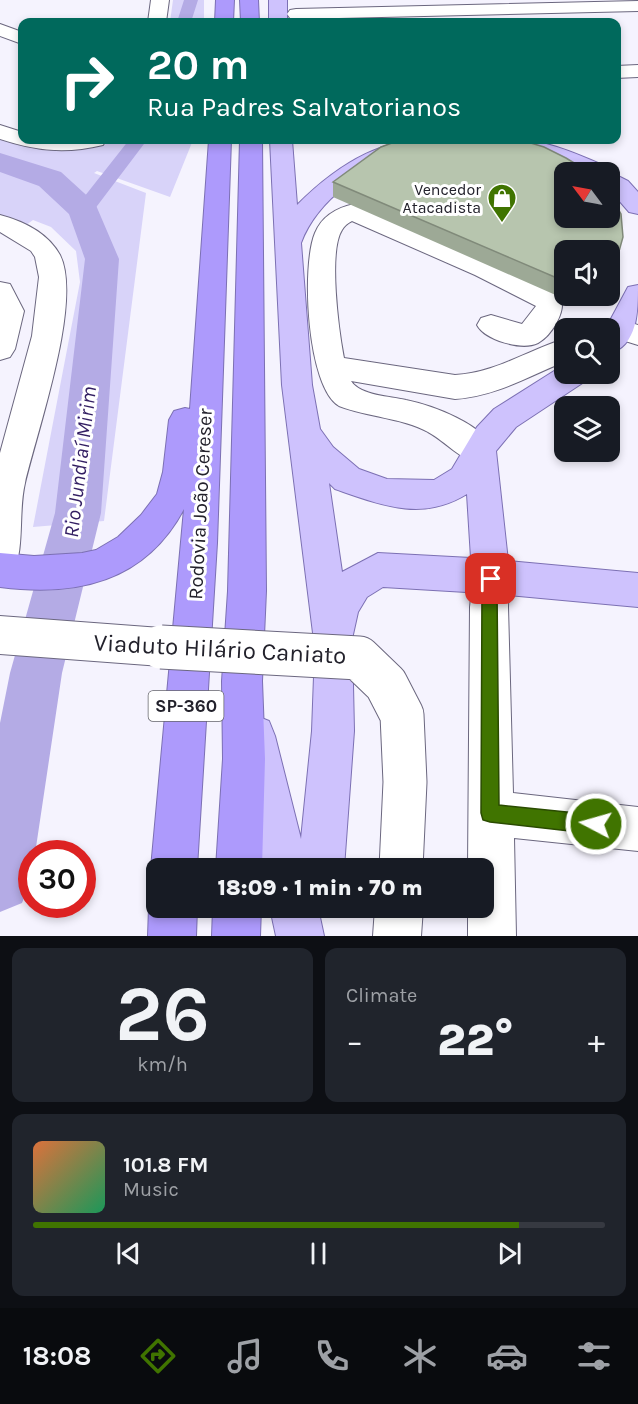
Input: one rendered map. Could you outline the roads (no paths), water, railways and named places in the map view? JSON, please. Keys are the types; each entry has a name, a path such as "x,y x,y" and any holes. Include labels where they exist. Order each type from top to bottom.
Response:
{"highway":[{"path":"249,0 250,18"},
{"name":"Rodovia João Cereser","path":"175,858 199,543 220,144"},
{"name":"SP-360","path":"239,858 244,759 242,681 247,591 250,144"},
{"path":"7,568 92,568 120,556 145,535 168,505 176,488 192,352 214,250"},
{"path":"172,936 173,918"},
{"path":"236,936 237,918"}],"main road":[{"path":"278,0 278,18"},
{"path":"281,144 297,385 334,650"},
{"path":"288,243 299,219 332,187 377,156 411,144"},
{"path":"520,144 551,151 576,162"},
{"path":"620,186 638,207"},
{"path":"620,334 638,294"},
{"path":"304,432 321,456 347,479 387,493 439,494 464,479 488,435 505,418 558,384"},
{"path":"480,451 491,579"},
{"path":"322,858 333,731 334,650 340,607 354,585 378,570 425,571 491,579 638,590"},
{"path":"242,681 283,858"},
{"path":"296,918 300,936"},
{"path":"317,936 318,918"}],"street":[{"path":"155,1 157,18"},
{"path":"297,12 638,2"},
{"path":"0,30 18,37"},
{"path":"621,72 638,71"},
{"path":"0,132 18,138"},
{"path":"37,144 70,144"},
{"path":"480,451 442,424 427,417 358,401 345,396 336,386 330,367 323,314 322,280 326,237 336,222 347,213 361,214 523,287 550,302 549,312 529,335 521,336 491,325"},
{"path":"0,223 32,240 47,254 52,268 54,291 47,332 3,495 7,568"},
{"path":"0,245 32,240"},
{"path":"0,291 10,311 0,349"},
{"path":"330,367 455,387 475,388 554,355"},
{"path":"491,579 489,588 492,936"},
{"name":"Viaduto Hilário Caniato","path":"2,635 359,658 386,684 402,715 405,782 401,858"},
{"path":"490,813 638,829"},
{"path":"397,936 398,918"}],"waterway":[{"path":"185,18 191,0"},
{"path":"84,210 135,144"},
{"name":"Rio Jundiaí Mirim","path":"0,162 50,179 84,210 102,259 78,513 36,673 0,881"}],"place":[{"name":"Vencedor Atacadista","path":"502,224"}]}
